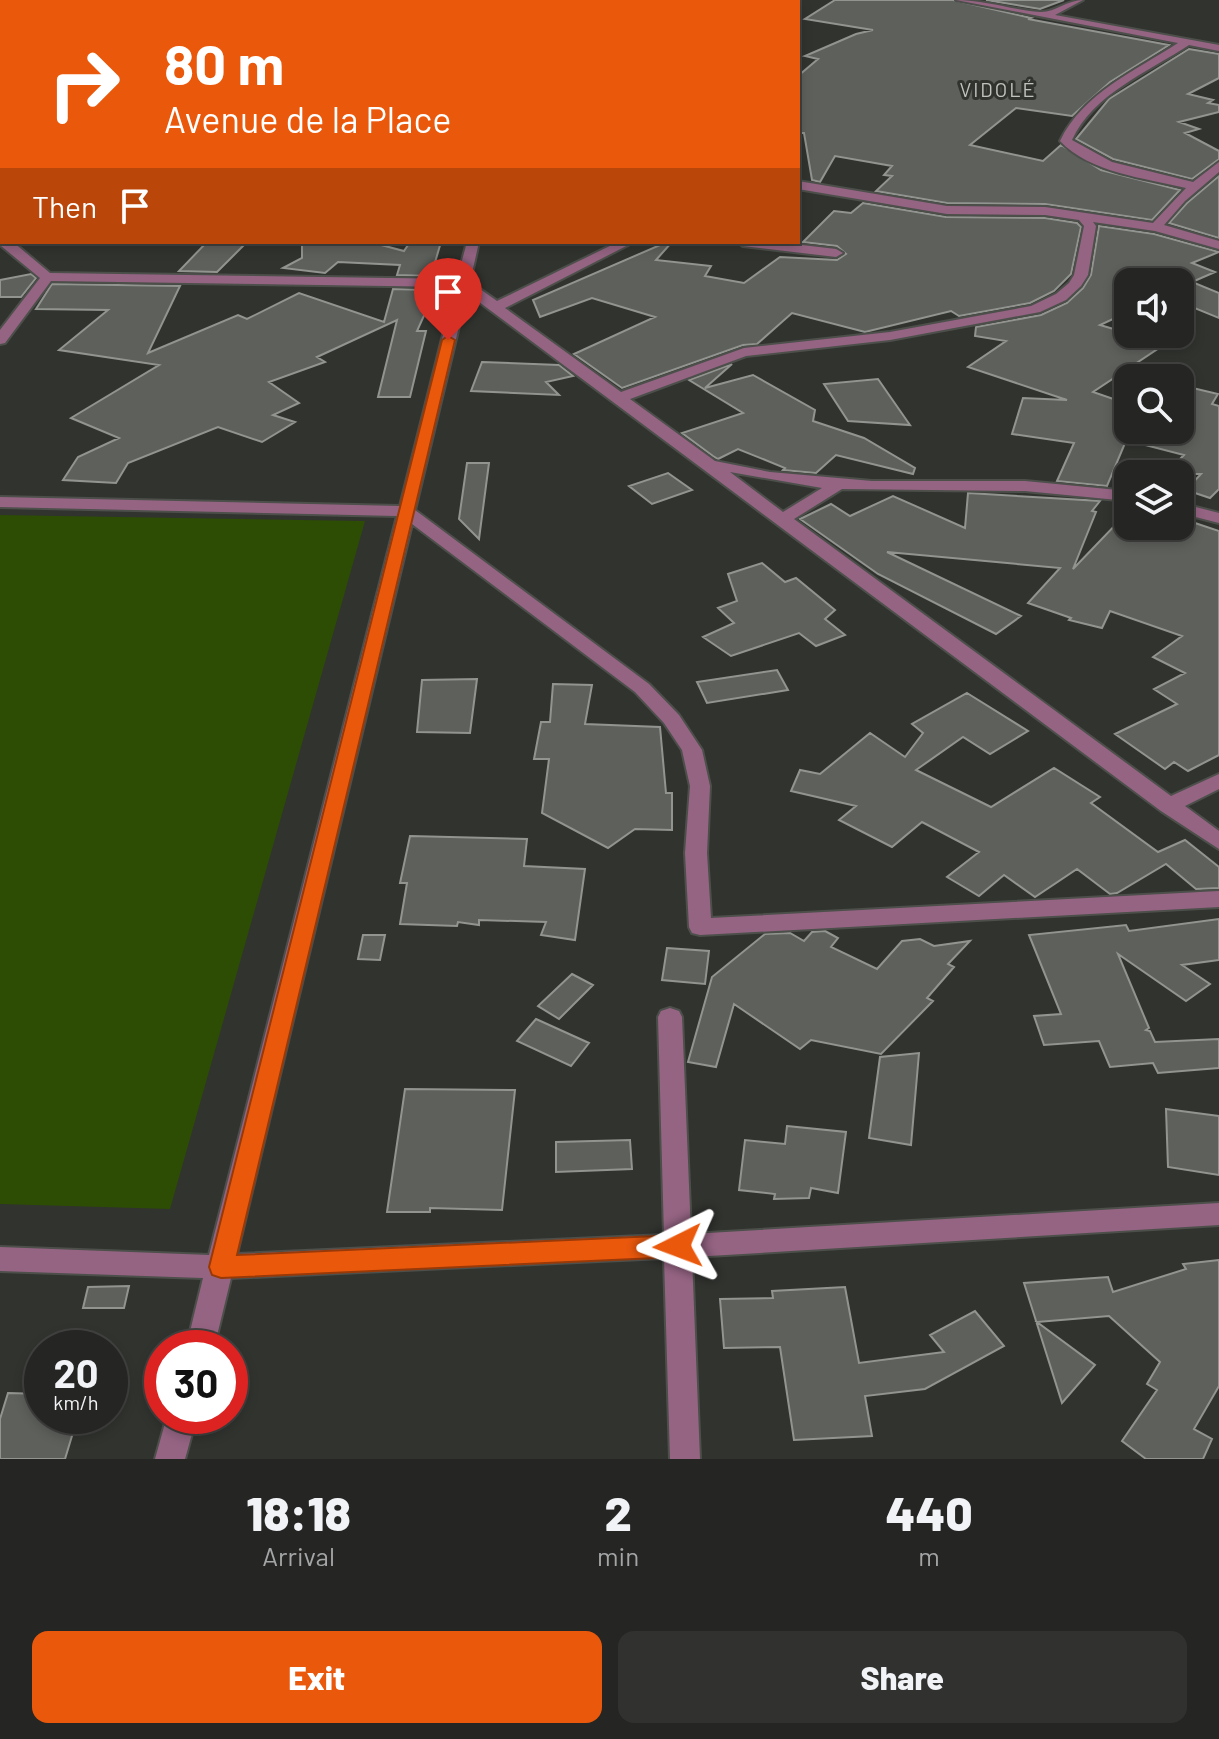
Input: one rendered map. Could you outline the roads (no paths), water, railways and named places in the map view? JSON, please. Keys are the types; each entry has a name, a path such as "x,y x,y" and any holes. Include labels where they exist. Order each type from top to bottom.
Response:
{"street":[{"path":"961,0 1219,48"},
{"path":"1044,16 1078,0"},
{"path":"1187,42 1085,112 1069,131 1066,141 1076,152 1095,159 1194,186"},
{"path":"1156,227 1194,186 1219,166"},
{"path":"800,185 947,210 1045,211 1156,227 1219,245"},
{"path":"620,398 744,352 890,336 1035,309 1061,297 1081,275 1090,226 1084,218"},
{"path":"7,244 47,277 463,283 1219,842"},
{"path":"205,1330 473,244"},
{"path":"498,306 624,244"},
{"path":"760,244 836,253"},
{"path":"0,340 47,277"},
{"path":"704,460 754,475 835,487 1050,484 1114,494"},
{"path":"783,519 835,487"},
{"path":"0,502 406,511 642,688 672,719 692,750 700,786 696,880 700,927 1219,899"},
{"path":"1194,512 1219,518"},
{"path":"1168,806 1219,781"},
{"path":"670,1017 685,1459"},
{"path":"0,1259 221,1267 678,1246 1219,1214"},
{"path":"170,1459 177,1434"}],"district":[{"name":"VIDOLÉ","path":"998,89"}]}
